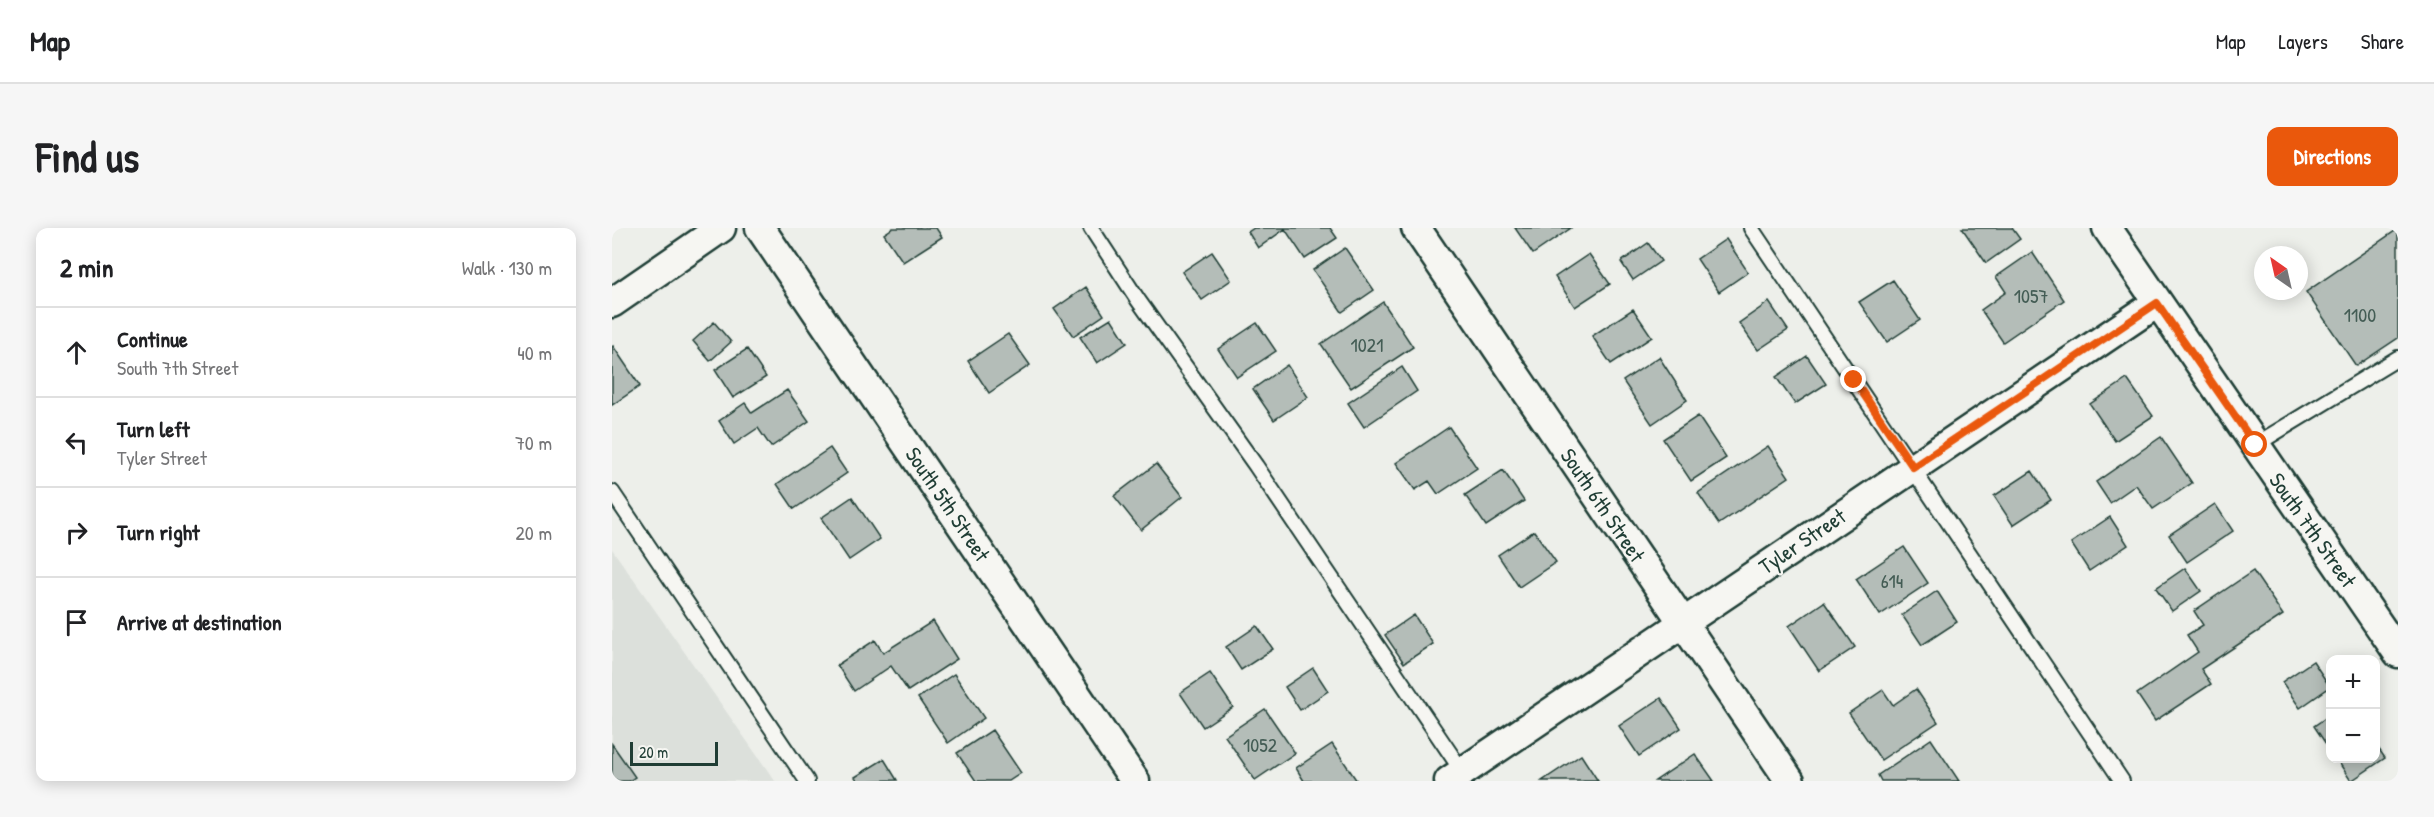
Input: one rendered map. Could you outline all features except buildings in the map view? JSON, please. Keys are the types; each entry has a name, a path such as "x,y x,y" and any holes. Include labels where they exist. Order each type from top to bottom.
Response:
{"street":[{"path":"612,303 721,228"},
{"name":"South 5th Street","path":"760,228 1135,781"},
{"name":"South 6th Street","path":"1416,228 1790,781"},
{"name":"South 7th Street","path":"2107,228 2398,653"},
{"name":"Tyler Street","path":"1460,778 1682,622 2157,303"}],"lane":[{"path":"1091,228 1138,300 1256,466 1460,778"},
{"path":"1751,228 2122,781"},
{"path":"2255,445 2398,358"},
{"path":"612,492 807,781"}],"shaded area":[{"path":"612,549 775,781 612,781"}],"route":[{"path":"1854,380 1913,467 2157,303 2255,445"}]}
